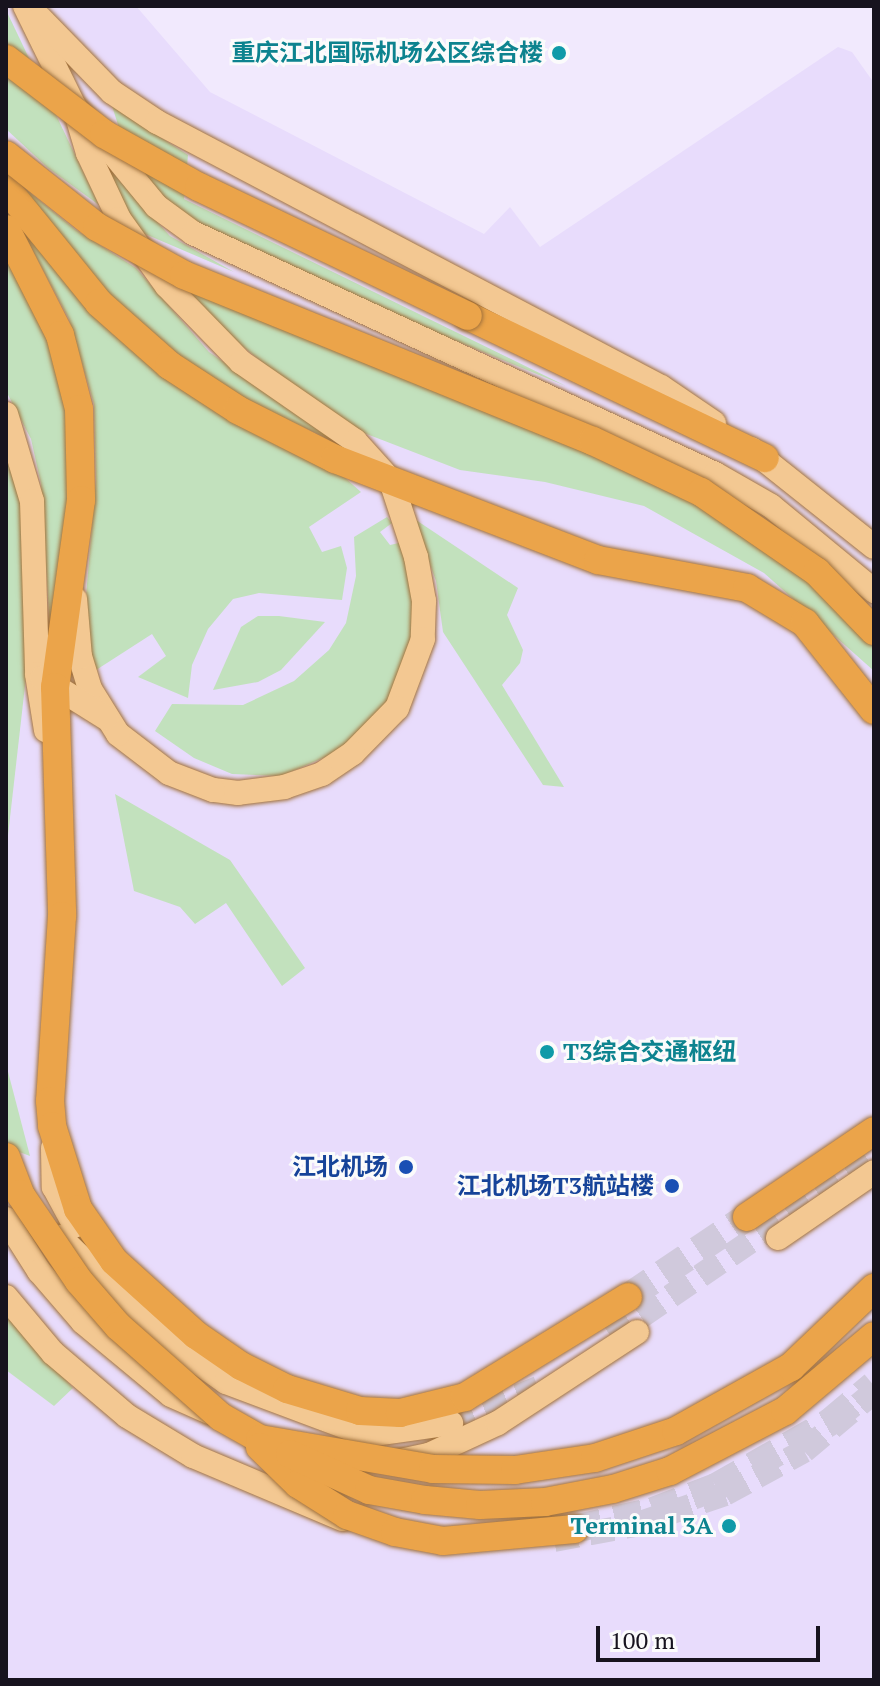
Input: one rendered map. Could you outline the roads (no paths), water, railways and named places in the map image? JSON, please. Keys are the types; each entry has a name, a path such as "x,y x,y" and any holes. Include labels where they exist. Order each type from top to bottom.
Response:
{"highway":[{"path":"6,59 104,134 185,179 775,466"},
{"path":"6,155 97,227 184,275 593,441 701,492 817,572 874,631"},
{"path":"6,188 99,303 169,365 238,410 391,481 598,560 747,588 805,623 874,710"},
{"path":"6,229 60,335 79,409 81,500 73,573 46,681 62,833 52,1126 78,1209 114,1261 163,1309 241,1366 317,1401 360,1411 433,1408 490,1384 628,1297"},
{"path":"747,1217 874,1131"},
{"path":"6,1157 20,1194 79,1281 118,1326 221,1417 369,1490 480,1505 545,1502 670,1471 729,1443 785,1411 874,1336"},
{"path":"253,1435 433,1469 515,1470 595,1458 676,1431 791,1367 874,1288"},
{"path":"253,1435 298,1484 347,1515 395,1532 443,1541 574,1529"}],"main road":[{"path":"6,414 32,501 46,681 106,718 153,764 213,790 285,787 322,774 353,753 397,708 423,639 424,601 416,557 391,481 355,441 241,362 167,286 119,219 88,153 74,106 28,6"},
{"path":"28,6 112,92 157,122 661,387 775,466 874,547"},
{"path":"74,106 156,206 193,233 598,419 771,506 874,591"},
{"path":"775,466 874,569"},
{"path":"73,573 80,657 106,718"},
{"path":"52,1126 54,1187 68,1215 166,1340"},
{"path":"778,1238 874,1172"},
{"path":"6,1180 115,1295 166,1340 226,1382 367,1435 451,1423"},
{"path":"6,1219 39,1271 83,1322 171,1395 221,1417"},
{"path":"6,1297 53,1353 97,1393 159,1437 230,1473 318,1512 401,1538 500,1545"},
{"path":"230,1473 365,1467 429,1455 544,1397 637,1332"}],"tunnel":[{"path":"611,1337 874,1157"},
{"path":"628,1297 747,1217"},
{"path":"574,1529 653,1511 716,1487 830,1422 874,1385"},
{"path":"451,1423 538,1388"},
{"path":"554,1540 634,1525 725,1494 804,1451 874,1392"}],"place":[{"name":"重庆江北国际机场公区综合楼","path":"559,53"},
{"name":"T3综合交通枢纽","path":"547,1052"},
{"name":"江北机场","path":"406,1167"},
{"name":"江北机场T3航站楼","path":"672,1186"},
{"name":"Terminal 3A","path":"729,1526"}]}
